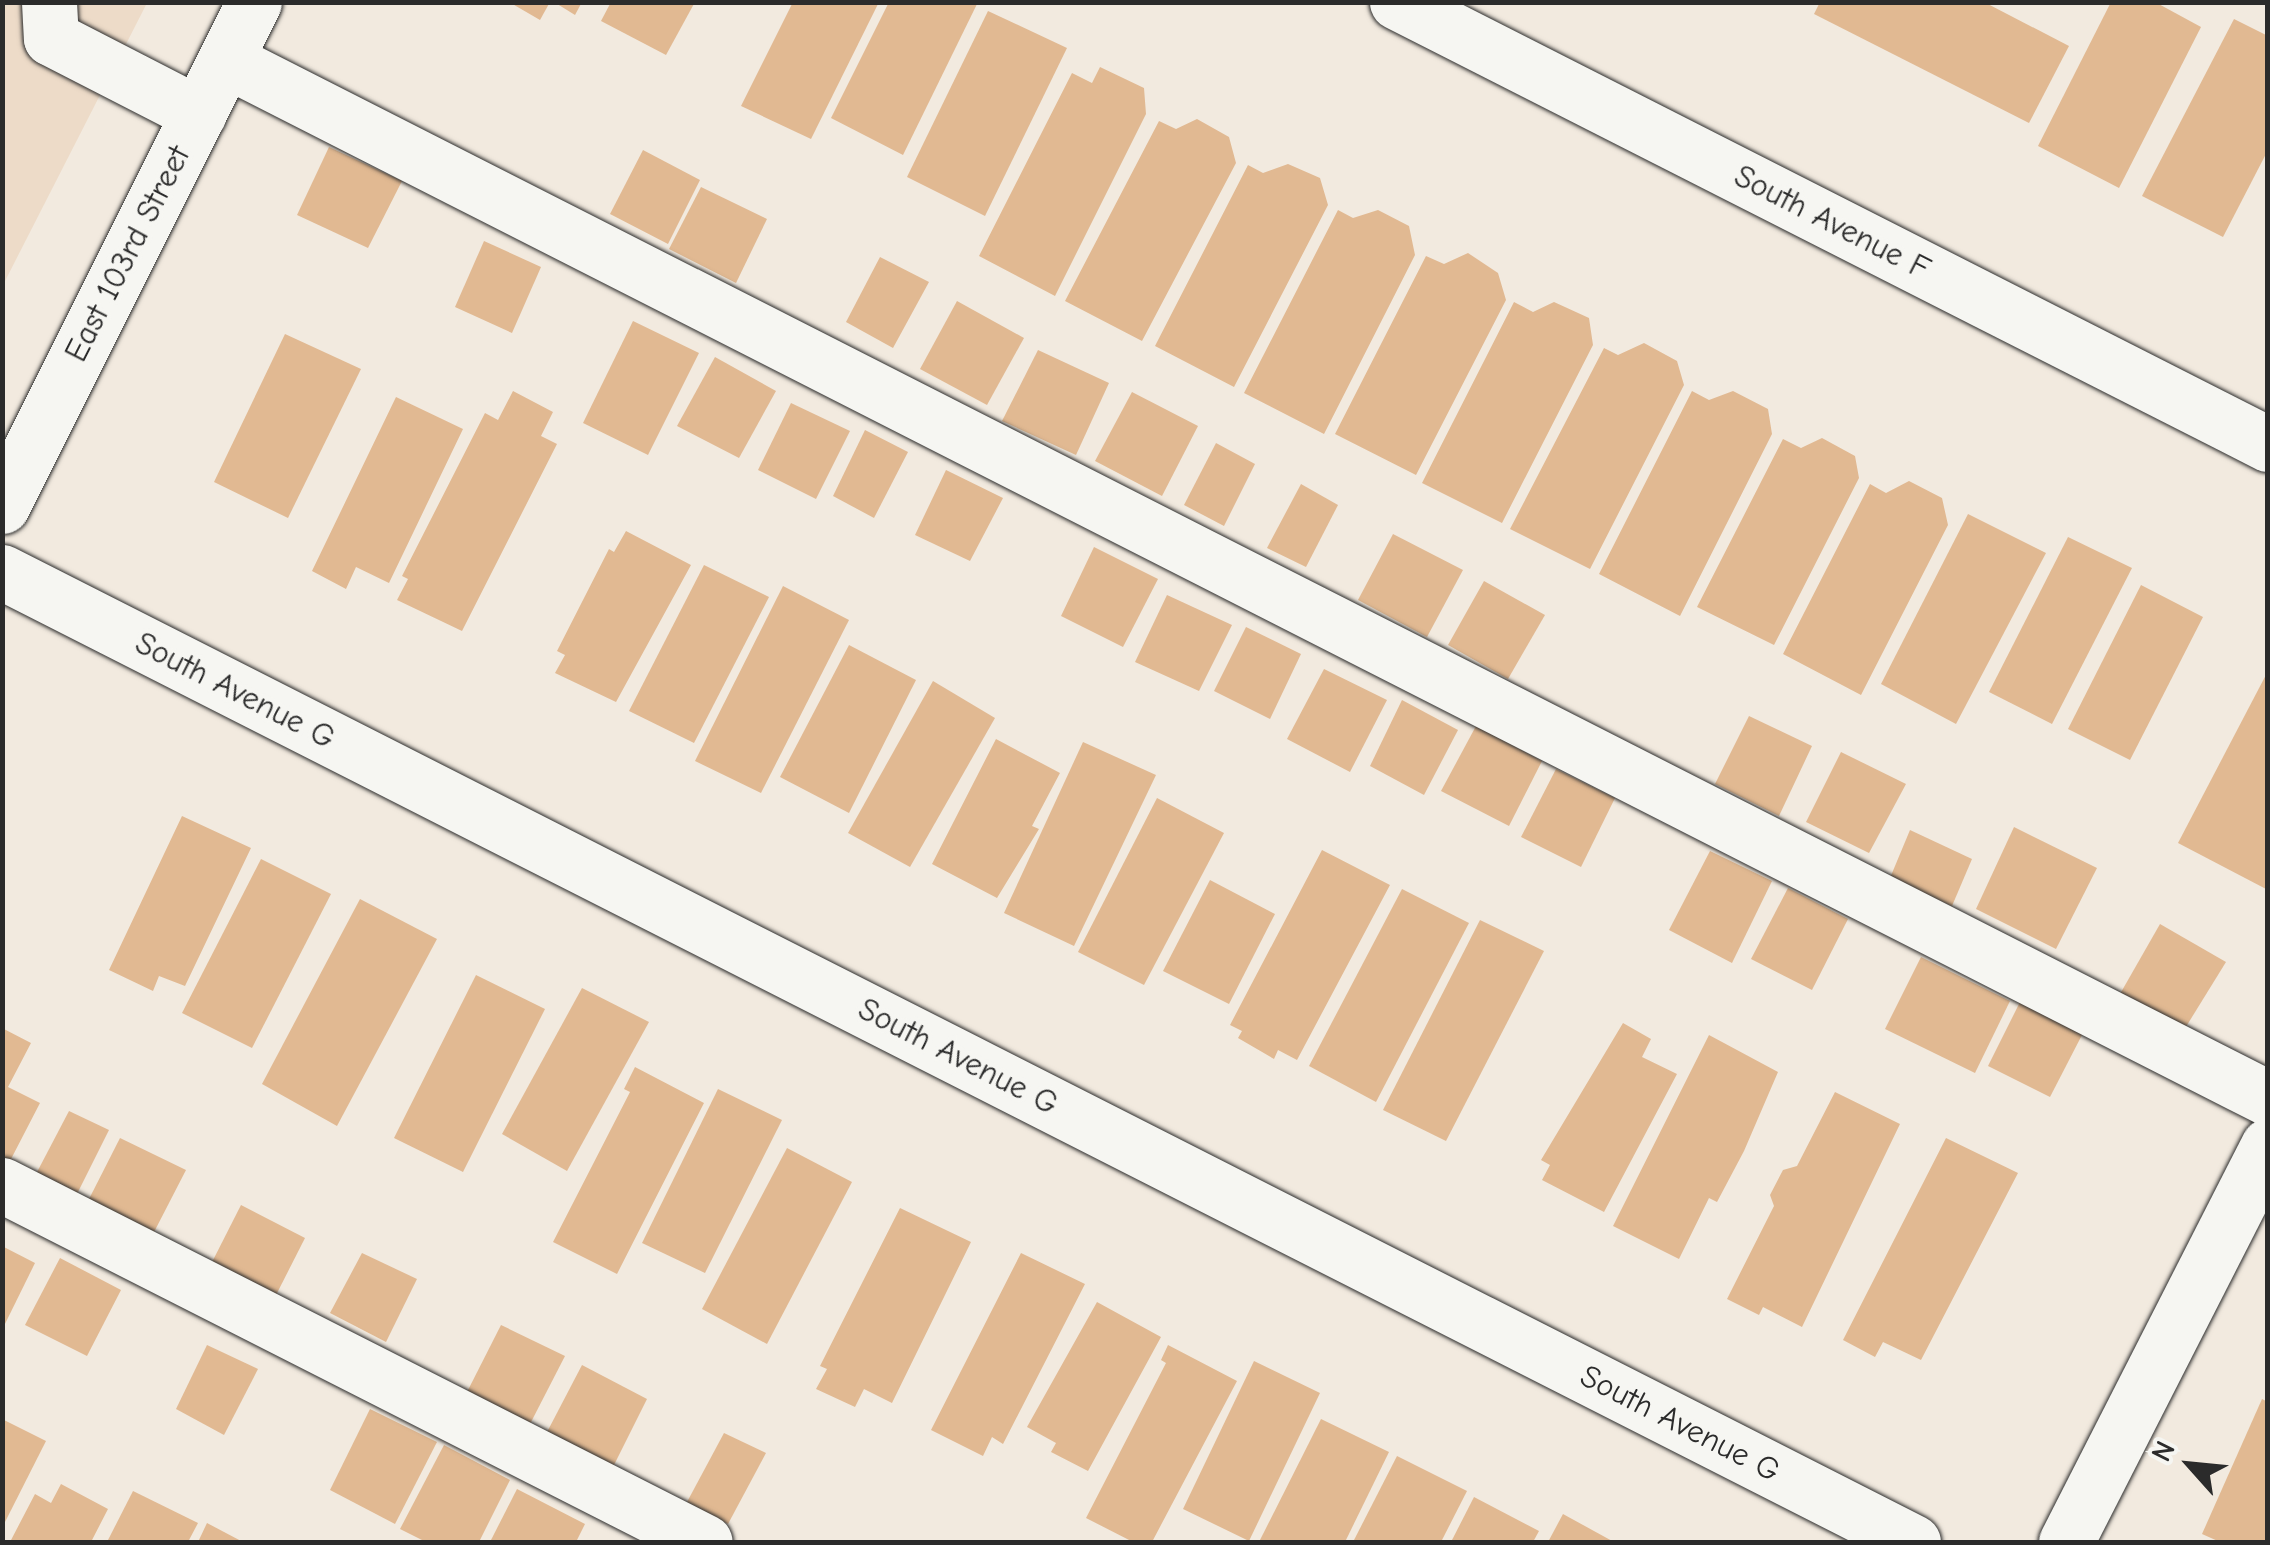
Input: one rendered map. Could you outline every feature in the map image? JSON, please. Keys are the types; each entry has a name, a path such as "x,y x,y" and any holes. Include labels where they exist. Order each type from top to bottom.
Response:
{"street":[{"path":"49,2 50,38 199,114"},
{"name":"East 103rd Street","path":"2,506 254,2"},
{"name":"South Avenue F","path":"1398,2 2268,444"},
{"path":"226,60 2268,1098"},
{"name":"South Avenue G","path":"2,572 1913,1542"},
{"path":"2066,1542 2268,1146"},
{"path":"2,1185 705,1542"}],"shaded area":[{"path":"3,3 147,3 3,285"}],"building":[{"path":"509,2 550,2 540,20"},
{"path":"554,2 582,2 575,15"},
{"path":"611,2 695,2 666,55 601,21"},
{"path":"793,2 879,2 811,139 741,106"},
{"path":"889,2 978,2 903,155 831,118"},
{"path":"1820,2 1984,2 2069,46 2029,123 1814,14"},
{"path":"2111,2 2155,2 2201,27 2119,188 2038,146"},
{"path":"988,11 1067,48 985,216 907,177"},
{"path":"2234,19 2268,36 2268,150 2223,237 2142,196"},
{"path":"1100,67 1144,88 1146,114 1055,296 979,256 1072,73 1092,83"},
{"path":"1197,119 1229,137 1236,163 1142,341 1065,301 1159,121 1176,129"},
{"path":"329,147 402,181 368,248 297,215"},
{"path":"643,150 700,180 668,244 610,214"},
{"path":"1288,164 1320,178 1328,205 1234,387 1155,346 1248,165 1263,173"},
{"path":"701,187 767,219 736,283 669,249"},
{"path":"1338,210 1353,218 1378,210 1409,226 1415,255 1324,434 1244,393"},
{"path":"484,241 541,267 512,333 455,307"},
{"path":"1468,253 1498,273 1506,300 1416,475 1335,434 1426,256 1444,264"},
{"path":"880,257 929,282 893,348 846,322"},
{"path":"957,301 1024,338 987,405 920,369"},
{"path":"1514,302 1533,312 1554,302 1589,318 1593,345 1502,523 1422,483"},
{"path":"633,321 699,353 648,455 583,423"},
{"path":"285,334 361,369 288,518 214,482"},
{"path":"1644,343 1677,361 1684,385 1590,569 1510,529 1604,348 1618,355"},
{"path":"1038,350 1109,383 1076,455 1002,421"},
{"path":"715,357 776,391 739,458 677,426"},
{"path":"513,391 553,412 541,436 557,444 462,631 397,600 408,579 402,576 485,413 498,420"},
{"path":"1692,391 1709,400 1733,391 1768,409 1772,434 1680,616 1599,574"},
{"path":"1132,392 1198,426 1162,496 1095,461"},
{"path":"396,397 463,429 389,583 356,567 346,589 312,571"},
{"path":"791,403 850,431 816,499 758,470"},
{"path":"865,430 908,452 874,518 833,496"},
{"path":"1822,438 1855,456 1859,478 1774,645 1697,607 1783,439 1801,448"},
{"path":"1216,443 1255,464 1224,526 1184,505"},
{"path":"946,470 1003,498 970,561 915,535"},
{"path":"1909,481 1942,498 1948,525 1861,695 1783,654 1870,484 1886,493"},
{"path":"1301,484 1338,505 1306,567 1267,548"},
{"path":"1968,514 2046,553 1956,724 1881,684"},
{"path":"626,531 691,565 616,702 555,673 565,655 557,651 609,549 614,552"},
{"path":"1393,534 1463,570 1427,637 1358,600"},
{"path":"2068,537 2132,568 2052,724 1989,692"},
{"path":"1094,547 1158,579 1123,647 1061,616"},
{"path":"704,565 769,597 694,743 629,711"},
{"path":"1484,581 1545,615 1508,679 1448,645"},
{"path":"2141,585 2203,617 2130,760 2068,729"},
{"path":"783,586 849,620 761,793 695,761"},
{"path":"1167,595 1232,625 1199,691 1135,662"},
{"path":"1246,627 1301,654 1270,719 1214,691"},
{"path":"849,645 916,680 849,813 780,777"},
{"path":"1324,669 1387,700 1350,772 1287,739"},
{"path":"2268,671 2268,885 2266,889 2178,843"},
{"path":"933,681 995,718 910,867 848,833"},
{"path":"1402,700 1458,730 1424,795 1370,766"},
{"path":"1749,716 1812,746 1779,816 1715,784"},
{"path":"1476,726 1542,761 1509,826 1441,791"},
{"path":"996,739 1060,773 1032,826 1039,829 997,898 932,864"},
{"path":"1083,742 1156,775 1074,946 1004,913"},
{"path":"1841,752 1906,784 1869,853 1806,822"},
{"path":"1556,769 1615,798 1581,867 1521,837"},
{"path":"1157,798 1224,833 1144,985 1078,952"},
{"path":"182,816 251,848 185,986 159,976 153,991 109,970"},
{"path":"2014,827 2097,868 2056,949 1976,909"},
{"path":"1910,830 1972,859 1952,906 1890,878"},
{"path":"1322,850 1390,885 1297,1060 1278,1050 1274,1059 1238,1038 1242,1031 1230,1025"},
{"path":"1710,851 1772,881 1732,963 1669,930"},
{"path":"261,859 331,894 252,1048 182,1013"},
{"path":"1210,880 1275,914 1229,1004 1163,971"},
{"path":"1788,888 1848,919 1812,990 1751,959"},
{"path":"1402,889 1469,923 1376,1102 1309,1066"},
{"path":"360,899 437,939 337,1126 262,1084"},
{"path":"1480,920 1544,951 1446,1141 1383,1110"},
{"path":"2160,924 2226,962 2184,1030 2120,994"},
{"path":"1921,957 2010,1001 1975,1073 1885,1029"},
{"path":"476,975 545,1009 463,1172 394,1138"},
{"path":"582,988 649,1022 567,1171 502,1134"},
{"path":"2021,1000 2083,1033 2050,1097 1988,1066"},
{"path":"1623,1023 1651,1039 1642,1057 1677,1074 1604,1212 1542,1180 1550,1165 1541,1160"},
{"path":"2,1028 31,1043 8,1087 40,1103 10,1161 2,1158"},
{"path":"1709,1035 1778,1072 1717,1202 1709,1198 1679,1259 1613,1226"},
{"path":"635,1067 704,1103 617,1274 553,1242 630,1092 624,1089"},
{"path":"718,1089 782,1120 705,1273 642,1243"},
{"path":"1835,1092 1900,1124 1802,1327 1763,1307 1759,1315 1727,1299 1774,1206 1770,1195 1783,1170 1797,1166"},
{"path":"69,1111 109,1130 76,1196 36,1174"},
{"path":"120,1138 186,1170 152,1236 87,1203"},
{"path":"1946,1138 2018,1173 1921,1360 1883,1342 1875,1357 1843,1340"},
{"path":"787,1148 852,1182 767,1344 702,1309"},
{"path":"241,1205 305,1238 272,1303 207,1272"},
{"path":"900,1208 971,1242 892,1403 864,1389 855,1407 816,1389 827,1369 820,1366"},
{"path":"2,1246 35,1263 2,1330"},
{"path":"362,1253 417,1279 386,1342 330,1313"},
{"path":"1021,1253 1085,1284 1003,1444 992,1437 983,1456 931,1430"},
{"path":"60,1258 121,1290 87,1356 25,1325"},
{"path":"1097,1302 1161,1337 1088,1471 1051,1452 1056,1443 1027,1427"},
{"path":"501,1325 565,1356 529,1426 466,1394"},
{"path":"207,1345 258,1369 224,1435 176,1409"},
{"path":"1168,1345 1237,1381 1152,1542 1133,1542 1086,1518 1166,1363 1161,1360"},
{"path":"1254,1361 1320,1393 1249,1541 1183,1509"},
{"path":"582,1365 647,1399 612,1469 546,1434"},
{"path":"2262,1399 2268,1402 2268,1542 2220,1542 2202,1534"},
{"path":"370,1409 437,1442 395,1524 330,1490"},
{"path":"2,1419 46,1441 2,1528"},
{"path":"1321,1419 1389,1452 1345,1542 1259,1542"},
{"path":"724,1433 766,1453 728,1524 687,1502"},
{"path":"444,1445 510,1480 479,1542 426,1542 400,1529"},
{"path":"1397,1456 1467,1491 1441,1542 1353,1542"},
{"path":"61,1484 108,1509 91,1542 10,1542 35,1494 51,1503"},
{"path":"517,1489 585,1524 576,1542 490,1542"},
{"path":"133,1491 198,1523 188,1542 107,1542"},
{"path":"1474,1497 1539,1531 1533,1542 1451,1542"},
{"path":"1563,1514 1614,1542 1548,1542"},
{"path":"207,1523 243,1542 198,1542"}]}
